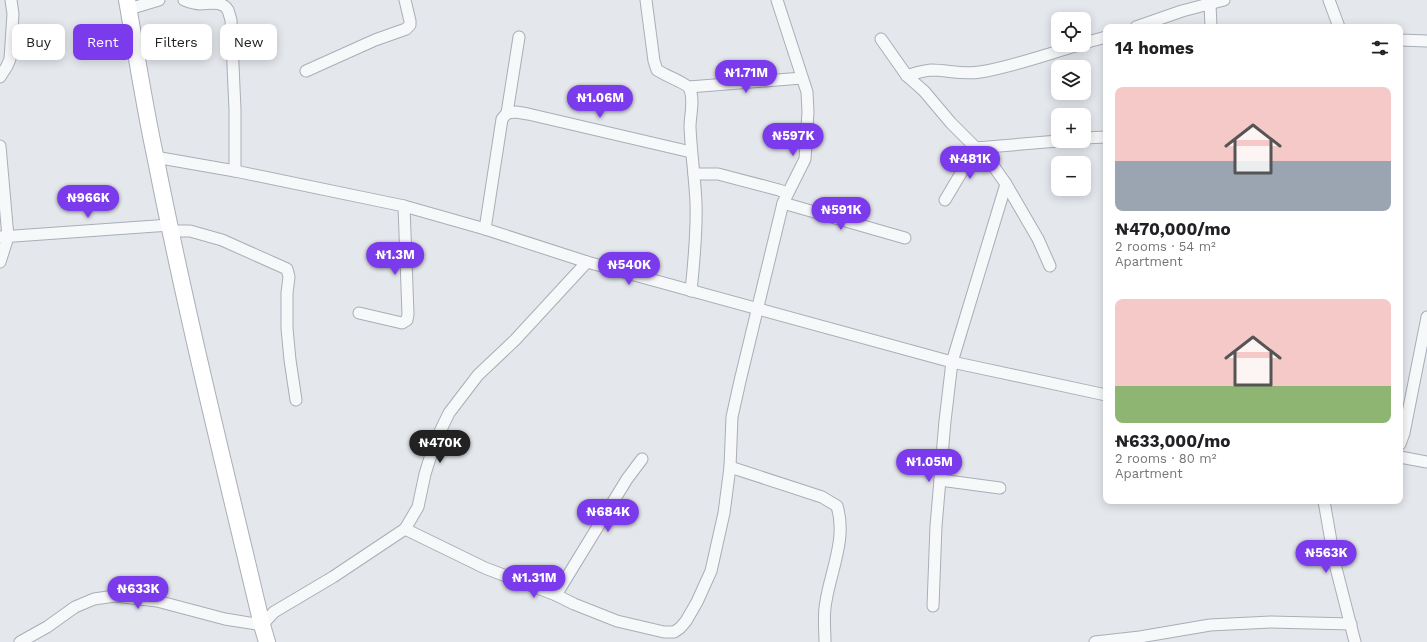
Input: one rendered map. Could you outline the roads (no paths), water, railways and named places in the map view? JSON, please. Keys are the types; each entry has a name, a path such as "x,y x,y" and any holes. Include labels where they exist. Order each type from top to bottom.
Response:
{"street":[{"path":"0,77 10,60 13,14 12,0"},
{"path":"159,0 128,5 155,157 198,352 262,625 268,642"},
{"path":"184,0 195,3 216,3 223,5 227,9 231,20 235,110 235,172"},
{"path":"306,70 375,40 406,29 410,26 410,21 405,0"},
{"path":"646,0 654,61 658,70 677,81 684,83 689,87 691,94 691,152 696,202 696,239 691,292"},
{"path":"405,529 485,568 556,595 574,604 618,621 664,632 674,632 680,628 697,602 712,571 724,513 730,467 732,417 785,198 805,159 808,112 807,92 776,0"},
{"path":"1145,24 1182,11 1224,0"},
{"path":"1329,0 1338,24"},
{"path":"1210,4 1212,24"},
{"path":"485,229 502,119 507,112 519,37"},
{"path":"1091,42 1103,38"},
{"path":"882,39 907,76 924,91 951,123 992,164 1006,184 1038,239 1050,266"},
{"path":"1403,40 1427,41"},
{"path":"907,76 932,70 966,74 980,72 1053,52"},
{"path":"689,87 802,78"},
{"path":"507,112 528,114 691,152"},
{"path":"1091,138 1103,137"},
{"path":"976,148 1051,142"},
{"path":"0,146 4,237 0,262"},
{"path":"945,200 976,148"},
{"path":"155,157 404,206 485,229 587,262 757,310 952,362 1103,394"},
{"path":"694,174 718,174 906,238"},
{"path":"933,606 936,526 945,421 952,362 1006,184"},
{"path":"359,313 402,323 407,320 404,206"},
{"path":"4,237 171,228 190,231 222,240 287,270 290,277 287,293 287,328 296,400"},
{"path":"262,625 274,612 333,577 405,529 418,507 425,474 435,442 448,413 478,375 514,340 587,262"},
{"path":"1403,436 1427,317"},
{"path":"1403,457 1427,462"},
{"path":"556,595 627,479 642,459"},
{"path":"730,467 822,497 837,506 841,528 837,555 825,603 825,642"},
{"path":"940,480 1000,488"},
{"path":"1325,504 1336,564 1355,642"},
{"path":"20,642 47,627 75,607 94,599 115,596 158,601 225,619 262,625"},
{"path":"1095,642 1140,637 1210,625 1271,622 1351,624"}]}
